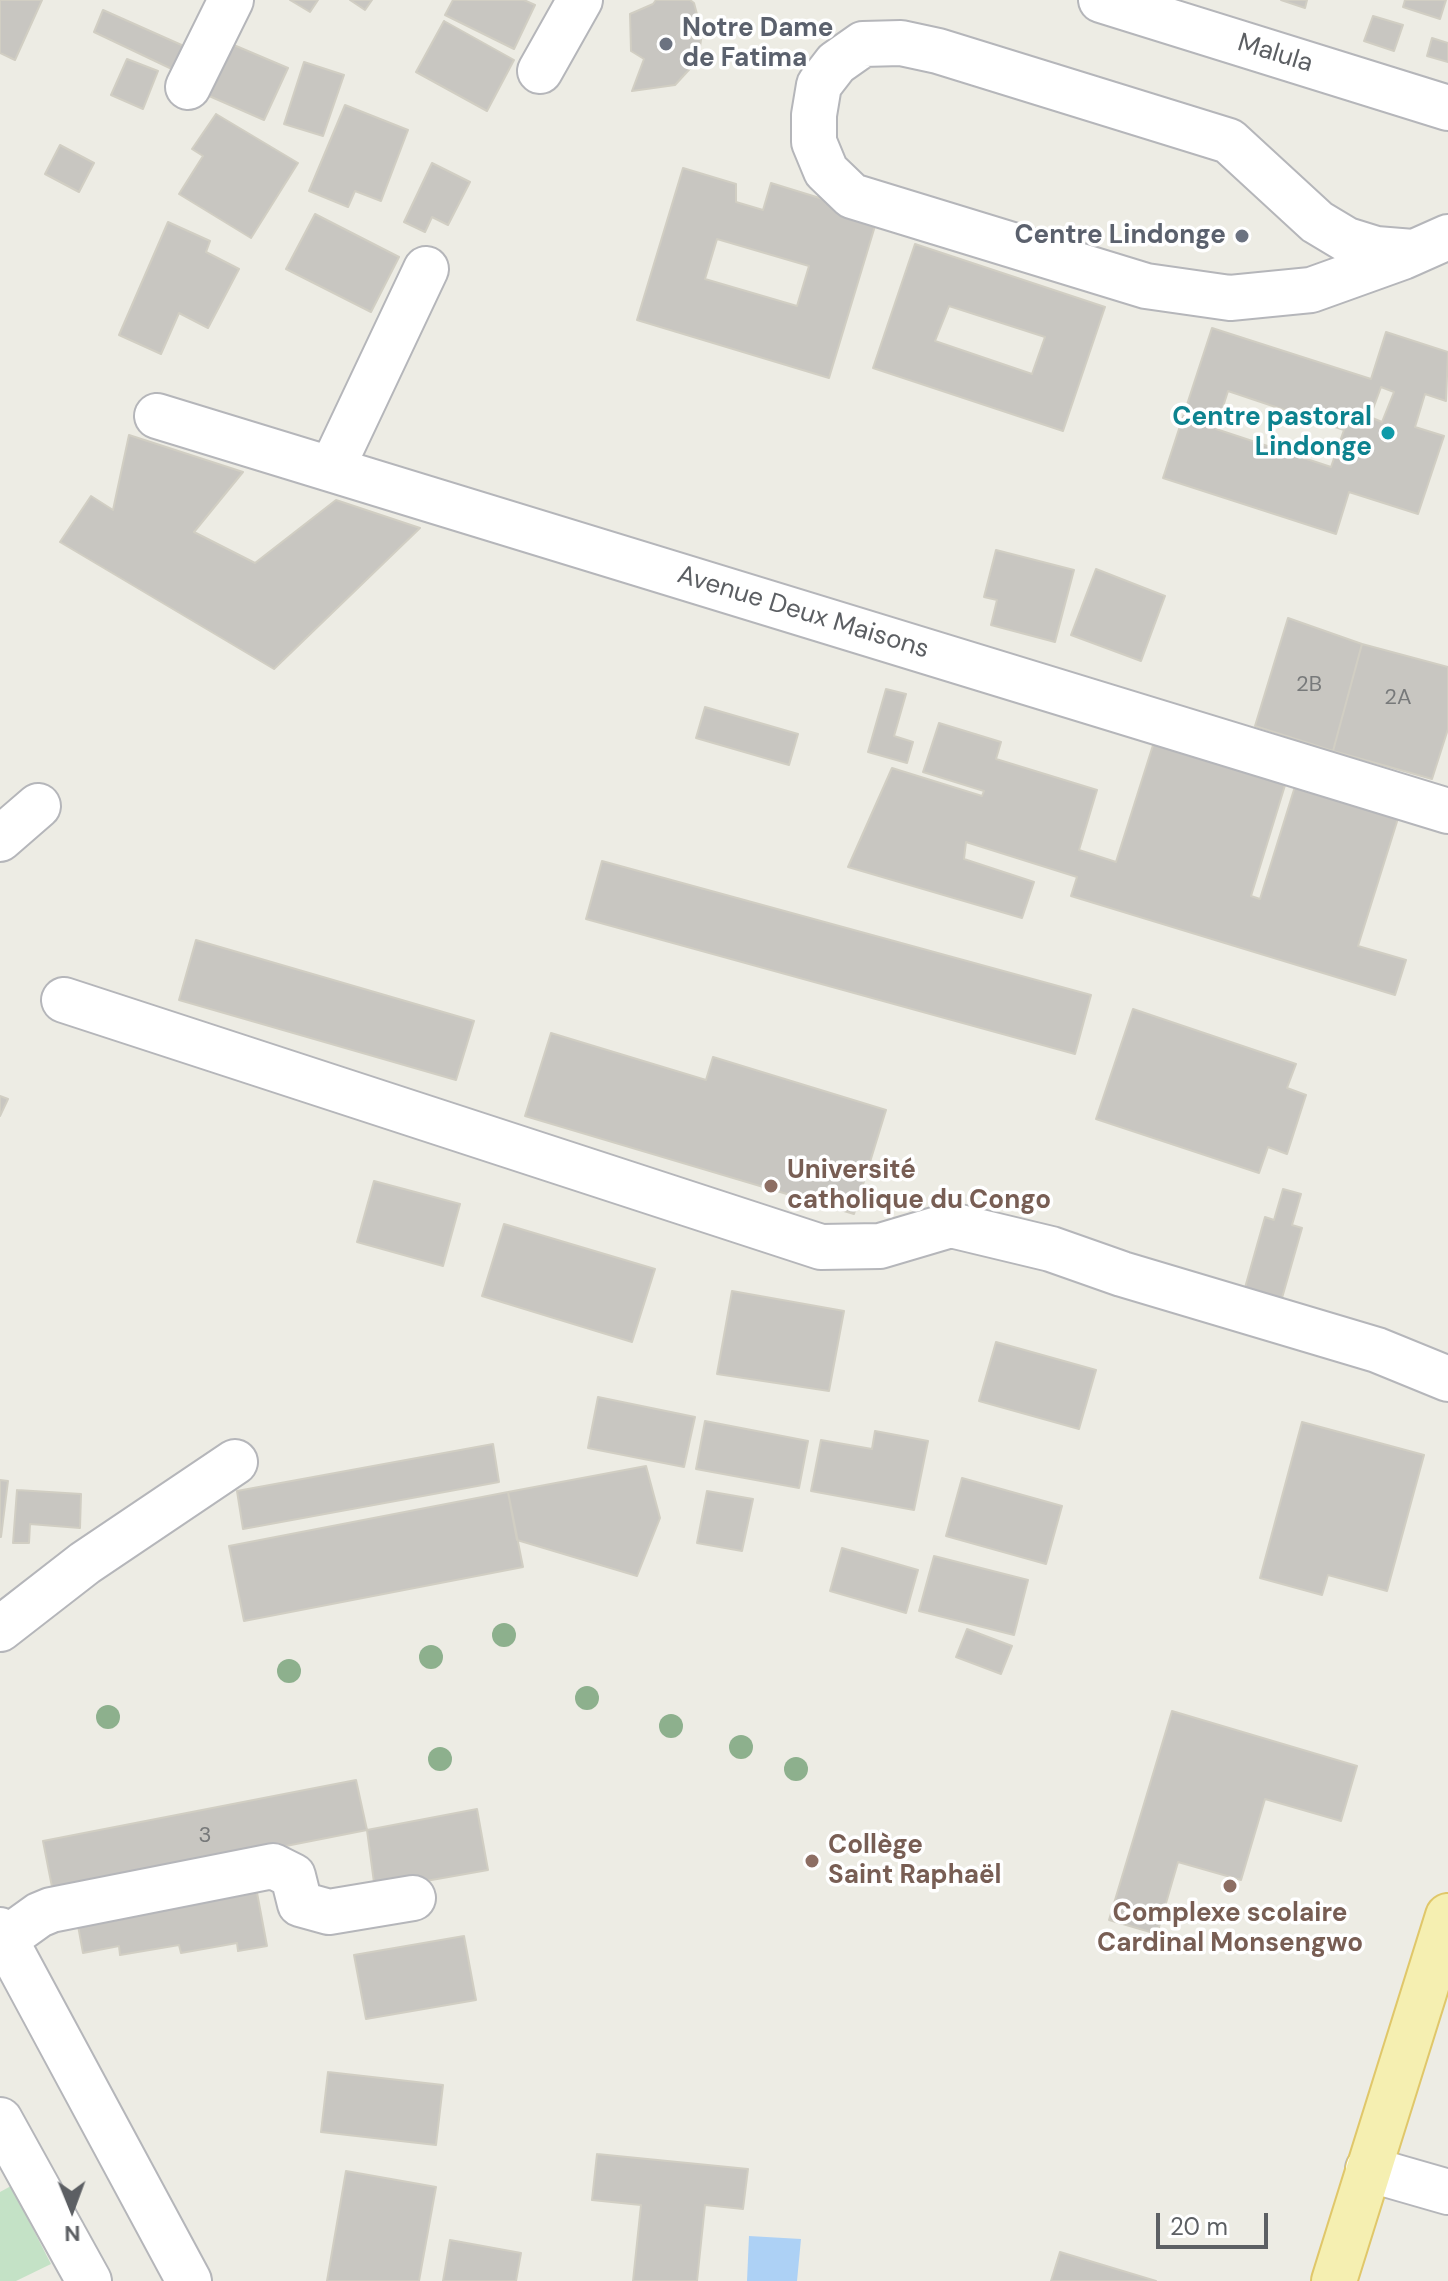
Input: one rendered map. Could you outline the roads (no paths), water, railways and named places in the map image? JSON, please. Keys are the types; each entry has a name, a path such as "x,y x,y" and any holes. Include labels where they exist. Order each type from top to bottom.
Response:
{"main road":[{"path":"1334,2281 1446,1928"}],"street":[{"path":"188,87 231,0"},
{"path":"540,71 580,0"},
{"name":"Malula","path":"1101,0 1448,108"},
{"path":"901,43 938,51 1229,141 1317,222 1347,240 1376,249 1430,244 1311,290 1230,298 1146,286 852,196 826,171 814,142 819,85 836,63 863,44 901,43"},
{"path":"332,468 426,269"},
{"name":"Avenue Deux Maisons","path":"157,416 1448,811"},
{"path":"0,839 38,806"},
{"path":"64,1000 821,1247 880,1246 951,1225 1051,1249 1122,1274 1377,1350 1448,1379"},
{"path":"0,1629 85,1563 235,1462"},
{"path":"189,2281 2,1938 51,1910 273,1866 293,1876 300,1904 329,1912 413,1898"},
{"path":"0,2120 89,2281"},
{"path":"1368,2169 1448,2192"}],"water":[{"path":"749,2236 801,2239 797,2281 747,2281"}],"place":[{"name":"Notre Dame de Fatima","path":"666,44"},
{"name":"Centre Lindonge","path":"1242,236"},
{"name":"Centre pastoral Lindonge","path":"1388,433"},
{"name":"Université catholique du Congo","path":"771,1186"},
{"name":"Collège Saint Raphaël","path":"812,1861"},
{"name":"Complexe scolaire Cardinal Monsengwo","path":"1230,1886"}]}
